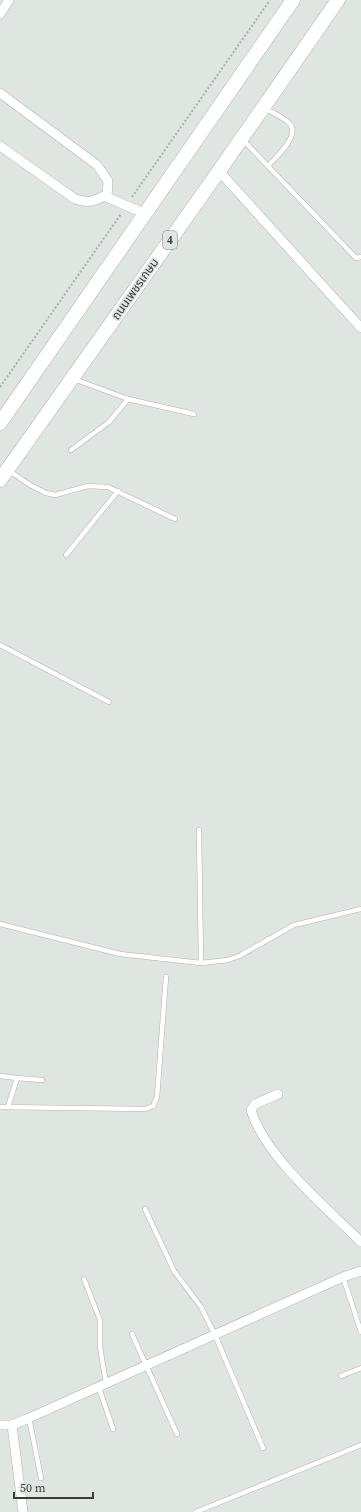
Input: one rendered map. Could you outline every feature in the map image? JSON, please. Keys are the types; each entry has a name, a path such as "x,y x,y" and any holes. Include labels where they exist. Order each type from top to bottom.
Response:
{"main road":[{"path":"0,423 293,0"},
{"name":"ถนนเพชรเกษม","path":"4,475 338,0"}],"street":[{"path":"0,14 9,0"},
{"path":"0,93 97,165 108,181 107,196"},
{"path":"0,146 76,199 87,202 96,201 104,196 107,196 146,214"},
{"path":"219,171 361,328"},
{"path":"278,1094 255,1104 251,1110 254,1121 288,1170 361,1242"},
{"path":"0,1425 12,1425 29,1418 343,1277 361,1271"},
{"path":"12,1425 23,1512"}],"lane":[{"path":"264,107 290,124 293,130 284,150 268,166"},
{"path":"242,138 356,258 361,257"},
{"path":"72,379 128,399 194,414"},
{"path":"71,450 109,422 128,399"},
{"path":"4,475 46,493 55,495 88,486 108,488 118,491 175,519"},
{"path":"66,555 118,491"},
{"path":"0,644 109,702"},
{"path":"199,830 201,963"},
{"path":"0,924 120,954 201,963 228,960 239,956 294,925 361,909"},
{"path":"0,1107 145,1109 153,1106 157,1097 166,977"},
{"path":"0,1076 42,1080"},
{"path":"8,1107 17,1078"},
{"path":"145,1209 174,1271 201,1307 215,1335 263,1448"},
{"path":"343,1277 361,1332"},
{"path":"84,1279 100,1320 100,1347 103,1386 113,1429"},
{"path":"132,1334 177,1434"},
{"path":"340,1376 361,1368"},
{"path":"29,1418 40,1478"},
{"path":"196,1512 361,1445"}],"path":[{"path":"0,387 270,0"}]}
